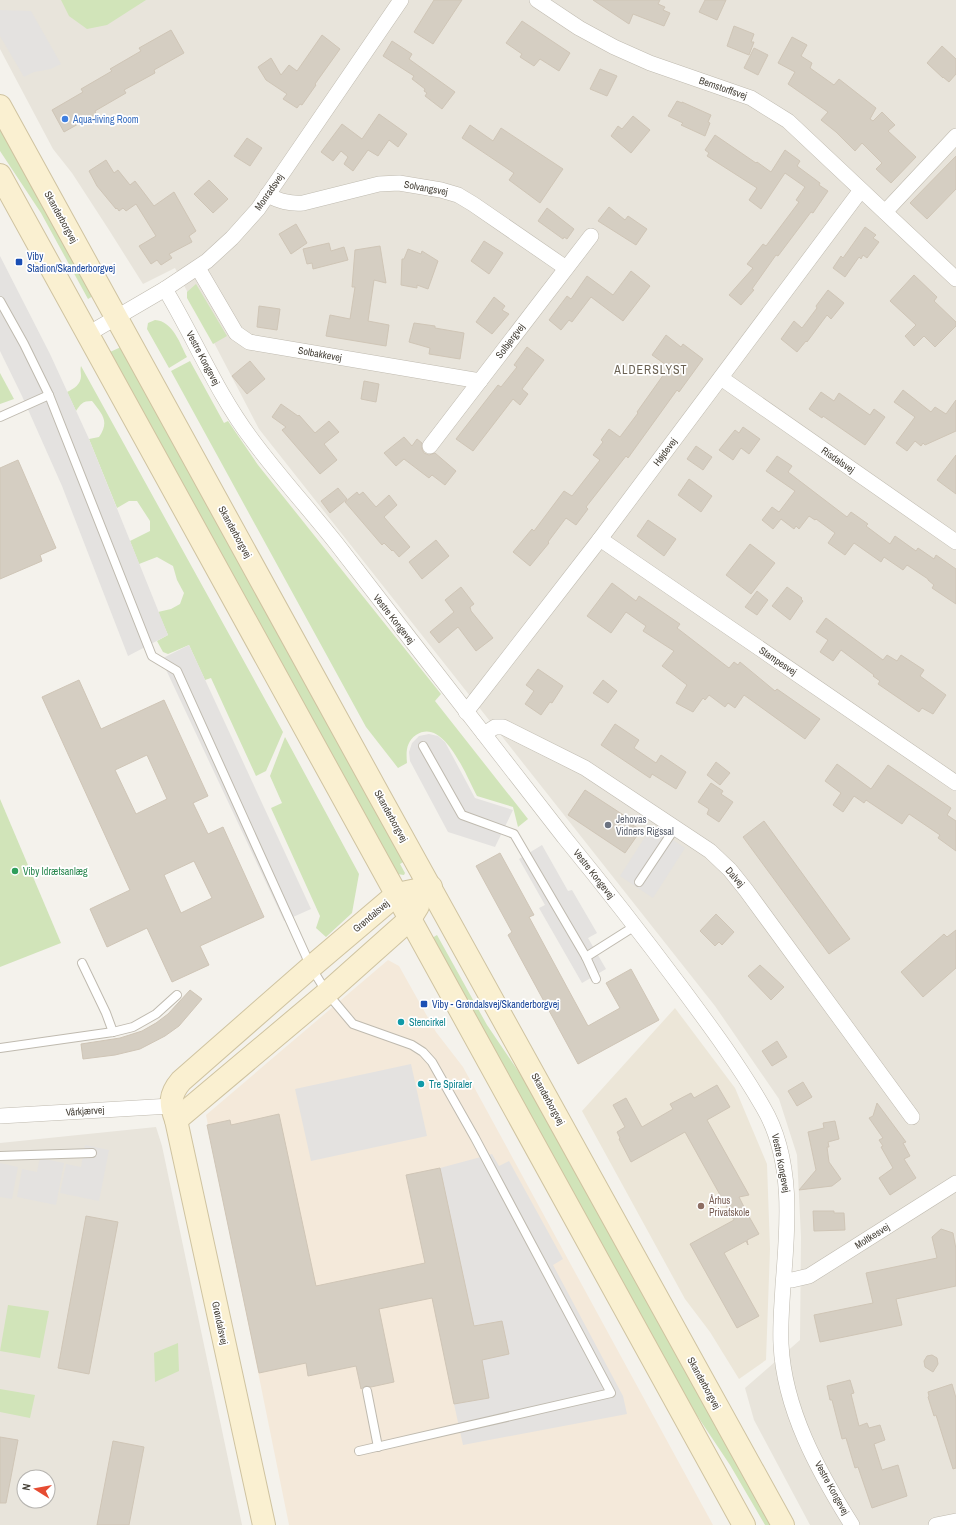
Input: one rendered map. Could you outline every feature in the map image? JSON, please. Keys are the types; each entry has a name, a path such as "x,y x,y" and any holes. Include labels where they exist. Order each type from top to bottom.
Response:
{"main road":[{"name":"Skanderborgvej","path":"0,106 783,1525"},
{"path":"0,175 744,1525"},
{"path":"174,1113 326,993 410,919 431,887"},
{"name":"Grøndalsvej","path":"264,1525 174,1113 172,1094 176,1086 181,1081 397,894 431,887"}],"street":[{"name":"Monradsvej","path":"88,334 166,289 198,268 232,238 258,209 401,0"},
{"name":"Bernstorffsvej","path":"537,0 578,28 614,47 650,63 751,98 788,121 955,277"},
{"path":"885,212 956,136"},
{"name":"Solvangsvej","path":"267,195 279,201 291,204 303,203 379,184 399,183 458,194 566,268"},
{"name":"Højdevej","path":"466,712 600,539 861,190"},
{"name":"Solbjergvej","path":"430,446 591,236"},
{"name":"Solbakkevej","path":"198,268 236,333 249,342 480,381"},
{"name":"Vestre Kongevej","path":"166,289 223,396 252,440 333,540 466,712 635,926 725,1046 765,1110 777,1135 787,1192 781,1322 781,1346 784,1376 794,1411 810,1449 838,1503 852,1525"},
{"name":"Risdalsvej","path":"721,378 956,542"},
{"name":"Stampesvej","path":"600,539 956,783"},
{"name":"Dalvej","path":"484,734 495,728 503,727 585,768 710,851 730,870 746,890 912,1117"},
{"name":"Vårkjærvej","path":"0,1116 174,1113"},
{"name":"Moltkesvej","path":"784,1279 792,1280 809,1276 956,1183"},
{"path":"936,1525 956,1521"}],"lane":[{"path":"0,301 24,344 49,395 152,656 177,671 311,967 326,993 353,1024 412,1045 423,1052 432,1062 475,1138 611,1392 360,1451"},
{"path":"0,417 49,395"},
{"path":"423,746 462,815 514,834 586,957 596,979"},
{"path":"639,882 675,828"},
{"path":"586,957 635,926"},
{"path":"82,963 106,1013 113,1032"},
{"path":"0,1048 113,1032 134,1027 156,1014 177,995"},
{"path":"0,1156 92,1153"},
{"path":"366,1391 378,1447"}],"shaded area":[{"path":"0,0 956,0 956,1525 810,1525 754,1420 745,1388 800,1340 801,1237 797,1155 779,1099 715,1006 259,429 175,268 143,284 72,173 53,149 0,49"},
{"path":"0,10 31,11 61,64 51,69 34,72 24,77 0,36"},
{"path":"0,256 50,354 89,439 168,635 128,656 62,486 22,396 0,351"},
{"path":"189,645 311,909 284,921 161,659"},
{"path":"429,734 438,736 445,742 475,798 513,810 495,847 448,832 410,761 409,752 412,743 419,736"},
{"path":"652,826 685,848 653,898 620,876"},
{"path":"542,845 568,891 572,890 597,933 588,938 606,969 582,983 539,908 545,905 519,859"},
{"path":"388,960 399,966 436,1032 463,1067 713,1525 289,1525 206,1115"},
{"name":"Århus Privatskole","path":"675,1008 735,1088 767,1164 770,1249 766,1360 739,1379 710,1332 685,1299 582,1111"},
{"path":"411,1064 427,1136 311,1161 295,1089"},
{"path":"156,1127 162,1146 242,1525 0,1525 0,1143"},
{"path":"85,1145 109,1150 99,1201 60,1193 66,1164 81,1167"},
{"path":"492,1154 499,1166 509,1161 563,1259 553,1265 623,1396 627,1414 463,1445 454,1404 489,1398 482,1360 509,1354 502,1321 474,1326 440,1168"},
{"path":"40,1158 64,1163 56,1205 17,1197 22,1169 37,1172"},
{"path":"0,1163 18,1167 12,1199 0,1197"}],"green space":[{"path":"61,0 146,0 107,25 87,29 69,16"},
{"path":"0,129 93,296 88,299 41,213 0,151"},
{"path":"196,284 227,336 213,344 187,298 187,292"},
{"path":"155,320 167,324 179,340 187,357 169,368 147,329 148,323"},
{"path":"121,347 405,861 400,864 405,873 404,875 397,874 110,352"},
{"path":"190,361 224,423 228,421 258,465 441,694 435,701 528,819 518,827 513,807 477,796 461,764 445,741 436,734 426,731 416,735 408,744 407,763 398,768 366,727 171,371"},
{"path":"81,366 283,732 266,771 256,776 211,678 205,680 189,645 168,654 163,652 157,641 168,635 158,612 171,609 180,604 184,593 177,580 173,566 157,557 139,564 130,541 150,531 150,521 137,501 129,501 117,508 89,439 99,437 104,426 102,414 92,401 82,403 76,411 67,392 75,388 80,381"},
{"path":"0,373 14,399 0,404"},
{"path":"285,737 359,874 352,913 326,937 316,928 320,916 271,808 282,803 270,776"},
{"name":"Viby Idrætsanlæg","path":"0,799 61,943 0,967"},
{"path":"437,935 487,1025 529,1087 771,1525 765,1525 730,1465 686,1399 432,938"},
{"path":"8,1305 49,1311 40,1358 0,1351"},
{"path":"178,1343 179,1371 155,1382 154,1353"},
{"path":"0,1389 35,1395 30,1418 0,1412"}],"building":[{"path":"434,0 462,0 433,44 414,32"},
{"path":"593,0 660,0 658,4 665,7 663,10 670,13 664,26 633,14 629,24"},
{"path":"705,0 726,0 717,20 699,12"},
{"path":"522,21 570,53 559,71 540,59 534,66 520,57 522,54 506,43"},
{"path":"734,26 754,34 751,42 754,42 749,55 727,46"},
{"path":"171,30 184,53 154,70 155,73 124,90 126,93 95,111 96,114 64,132 52,110 83,92 81,89 112,71 110,69 141,51 139,48"},
{"path":"322,35 340,49 302,105 300,104 297,108 283,99 287,94 266,80 258,67 271,58 281,75 289,65 297,71"},
{"path":"792,37 807,45 801,56 812,63 810,68 834,85 839,79 876,108 870,119 873,121 882,112 895,125 888,131 916,157 891,183 876,169 882,163 862,143 855,151 836,132 821,120 828,112 788,84 795,72 778,63"},
{"path":"392,41 412,54 409,59 455,92 442,109 425,96 427,93 424,91 425,89 412,79 414,76 383,56"},
{"path":"942,46 956,59 956,74 949,82 927,63"},
{"path":"754,48 768,55 758,75 744,68"},
{"path":"600,69 617,76 607,96 590,89"},
{"path":"677,101 711,115 708,122 710,123 705,136 681,125 683,123 668,116"},
{"path":"379,114 407,134 398,147 389,140 378,156 368,150 353,171 344,164 348,157 341,151 333,161 321,152 342,124 362,139"},
{"path":"633,116 650,130 631,153 611,136 618,126 622,129"},
{"path":"470,125 493,141 501,128 563,169 540,203 509,180 514,173 462,138"},
{"path":"715,135 771,172 785,150 800,161 797,166 820,183 819,185 828,191 813,213 811,212 778,256 776,255 752,289 754,290 741,305 729,295 753,268 747,264 763,244 766,246 799,202 796,200 805,187 785,173 761,209 749,200 757,188 707,156 709,153 705,150"},
{"path":"247,138 262,148 250,166 234,156"},
{"path":"956,156 956,189 927,219 910,203"},
{"path":"106,160 114,173 118,170 130,185 135,181 154,206 174,192 196,231 189,236 192,242 169,254 172,258 161,265 157,260 151,264 139,246 156,236 136,204 126,211 123,208 119,211 117,208 116,209 97,186 89,171"},
{"path":"209,180 228,199 213,213 194,194"},
{"path":"609,207 625,220 628,216 647,229 636,245 598,221"},
{"path":"547,208 574,229 567,239 564,237 563,239 538,221"},
{"path":"296,224 307,243 291,254 279,234"},
{"path":"865,227 876,235 873,238 879,242 867,258 863,255 861,259 859,257 845,277 833,268 841,256 843,258"},
{"path":"484,241 503,253 489,274 471,261"},
{"path":"329,243 331,251 344,247 348,260 313,269 312,263 307,264 303,249"},
{"path":"380,246 386,283 374,280 368,321 389,325 386,346 326,336 330,315 350,319 355,287 352,287 355,250"},
{"path":"408,249 421,254 422,251 438,261 428,289 417,285 417,288 401,285 402,259 404,259"},
{"path":"631,271 650,286 623,321 591,297 572,322 569,320 561,330 549,320 567,296 571,299 587,276 613,295"},
{"path":"914,275 937,297 934,301 956,322 956,326 935,347 924,336 914,346 905,336 916,325 890,301"},
{"path":"828,290 844,303 831,319 827,315 807,342 806,341 797,352 781,339 794,321 802,328"},
{"path":"494,297 505,306 502,310 509,314 492,334 476,322"},
{"path":"259,306 280,309 277,330 257,327"},
{"path":"414,323 464,333 460,359 429,354 430,348 409,342"},
{"path":"666,335 681,347 683,344 703,359 679,392 677,390 628,458 626,456 586,507 588,509 576,525 566,518 548,542 549,543 530,566 513,552 532,529 534,531 564,491 572,496 600,460 593,455 603,442 601,440 609,429 620,437 638,413 637,412 669,367 652,355"},
{"path":"527,347 544,360 522,389 528,394 520,405 513,399 473,451 456,439 498,385 501,387 517,367 514,365"},
{"path":"250,361 265,379 247,394 232,376"},
{"path":"364,381 379,384 376,402 361,399"},
{"path":"903,390 931,412 935,407 946,414 956,400 956,431 925,445 923,443 921,446 915,441 907,451 896,443 915,417 894,402"},
{"path":"821,392 834,401 839,393 870,415 874,409 885,417 865,445 823,416 822,418 809,409"},
{"path":"281,404 298,416 299,415 315,433 329,421 339,432 324,444 337,460 320,474 282,430 286,427 272,417"},
{"path":"743,427 760,439 749,454 741,448 733,460 719,450 735,430 739,433"},
{"path":"404,437 412,446 417,439 422,443 424,453 429,455 435,453 456,471 445,485 432,475 429,478 404,459 396,466 384,453"},
{"path":"696,446 712,457 703,470 687,459"},
{"path":"956,455 956,494 937,480"},
{"path":"777,456 792,466 788,472 847,517 851,512 868,524 866,526 890,544 895,536 916,551 918,548 934,559 936,555 956,569 956,604 932,588 934,585 928,579 907,565 903,570 884,557 881,562 854,543 845,555 828,543 835,533 816,519 815,520 809,516 799,529 796,526 794,529 781,519 773,529 762,520 772,507 779,512 795,491 766,471"},
{"path":"18,460 56,548 40,555 42,561 0,579 0,468"},
{"path":"689,479 712,496 701,512 678,495"},
{"path":"338,488 347,499 330,513 321,501"},
{"path":"357,492 359,495 363,492 376,507 389,495 397,505 384,517 410,547 399,557 384,543 382,545 345,502"},
{"path":"648,520 676,539 664,556 637,536"},
{"path":"436,540 449,556 422,579 409,562"},
{"path":"750,544 775,563 751,594 726,575"},
{"path":"612,583 636,601 639,596 680,624 677,628 729,668 734,662 738,665 740,662 775,691 777,689 820,719 805,739 744,695 735,708 728,703 725,707 709,695 705,700 703,698 693,712 676,703 687,685 662,666 674,651 643,631 646,626 626,612 611,633 587,616"},
{"path":"461,587 474,604 470,607 471,611 493,638 476,651 458,627 439,643 430,632 454,612 445,600"},
{"path":"787,587 802,598 801,599 803,601 790,620 772,606"},
{"path":"757,591 768,600 757,615 745,607"},
{"path":"826,618 883,660 887,655 897,661 901,655 924,670 920,676 946,695 933,714 922,708 919,712 878,684 880,681 873,676 874,675 841,650 833,661 820,652 828,640 816,632"},
{"path":"538,669 563,686 552,703 550,702 541,715 525,704 534,691 526,685"},
{"path":"79,680 101,729 164,700 208,796 193,803 208,834 223,827 264,917 200,946 209,965 172,982 147,928 107,947 90,909 130,890 42,697","holes":["147,755 167,799 136,814 115,770","194,861 212,898 181,913 164,875"]},
{"path":"603,680 617,691 608,703 593,693"},
{"path":"615,724 639,740 634,748 656,763 661,755 686,772 676,789 652,774 650,778 601,745"},
{"path":"716,762 730,773 720,785 707,775"},
{"path":"837,764 871,789 888,765 951,808 947,815 956,821 956,851 938,838 940,835 909,814 902,824 866,800 864,803 854,796 843,812 833,805 841,793 825,781"},
{"path":"711,783 723,791 721,794 733,802 719,822 707,814 709,809 698,802"},
{"name":"Jehovas Vidners Rigssal","path":"585,790 628,818 626,821 641,830 625,853 568,815"},
{"path":"764,821 850,939 829,954 743,837"},
{"path":"500,853 534,915 529,917 588,1026 620,1008 606,983 631,969 659,1020 578,1064 508,935 512,932 476,866"},
{"path":"716,914 734,932 722,945 719,942 715,946 700,931"},
{"path":"956,930 956,968 923,997 901,972 944,934 947,937"},
{"path":"760,965 784,987 771,1000 748,976"},
{"path":"190,990 202,999 179,1026 165,1036 140,1049 115,1055 83,1059 81,1044 120,1038 142,1031 168,1014"},
{"path":"777,1041 787,1057 772,1066 762,1051"},
{"path":"803,1082 812,1097 797,1106 788,1091"},
{"path":"717,1085 730,1107 707,1120 749,1195 739,1197 746,1213 759,1234 747,1240 748,1245 746,1241 724,1253 759,1316 737,1328 690,1244 734,1220 685,1132 631,1162 617,1132 625,1127 613,1105 626,1098 642,1127 673,1109 670,1104 691,1093 694,1098"},
{"path":"877,1103 906,1142 903,1143 910,1156 904,1159 916,1178 890,1195 879,1178 893,1168 881,1147 883,1146 879,1140 883,1138 869,1118 873,1116"},
{"path":"279,1114 316,1286 425,1263 406,1175 440,1168 474,1326 502,1321 509,1354 482,1360 489,1398 454,1404 432,1298 379,1309 394,1382 371,1387 366,1386 361,1389 356,1366 308,1376 306,1363 259,1373 207,1125 230,1120 231,1125"},
{"path":"835,1121 839,1139 828,1142 829,1147 827,1147 829,1162 841,1179 832,1186 799,1190 816,1170 808,1132 824,1128 823,1123"},
{"path":"813,1211 834,1211 834,1213 844,1213 845,1230 814,1231"},
{"path":"86,1216 118,1222 89,1374 58,1368"},
{"path":"941,1229 953,1233 956,1249 956,1286 896,1299 902,1325 820,1342 814,1315 873,1303 866,1273 937,1258 932,1237"},
{"path":"932,1355 937,1358 938,1364 933,1372 925,1367 924,1361 927,1356"},
{"path":"850,1380 854,1393 851,1394 859,1426 867,1423 869,1428 880,1425 885,1440 874,1444 882,1470 898,1465 907,1496 872,1508 858,1467 855,1468 846,1438 842,1439 827,1386"},
{"path":"952,1384 956,1398 956,1468 953,1469 936,1415 934,1416 928,1397 928,1392"},
{"path":"0,1437 18,1440 6,1503 0,1503"},
{"path":"113,1441 144,1447 129,1525 97,1525"}],"place":[{"name":"Aqua-living Room","path":"65,119"},
{"name":"Viby Stadion/Skanderborgvej","path":"19,262"},
{"name":"Jehovas Vidners Rigssal","path":"608,825"},
{"name":"Viby Idrætsanlæg","path":"15,871"},
{"name":"Viby - Grøndalsvej/Skanderborgvej","path":"424,1004"},
{"name":"Stencirkel","path":"401,1022"},
{"name":"Tre Spiraler","path":"421,1084"},
{"name":"Århus Privatskole","path":"701,1206"}],"district":[{"name":"ALDERSLYST","path":"651,370"}]}
